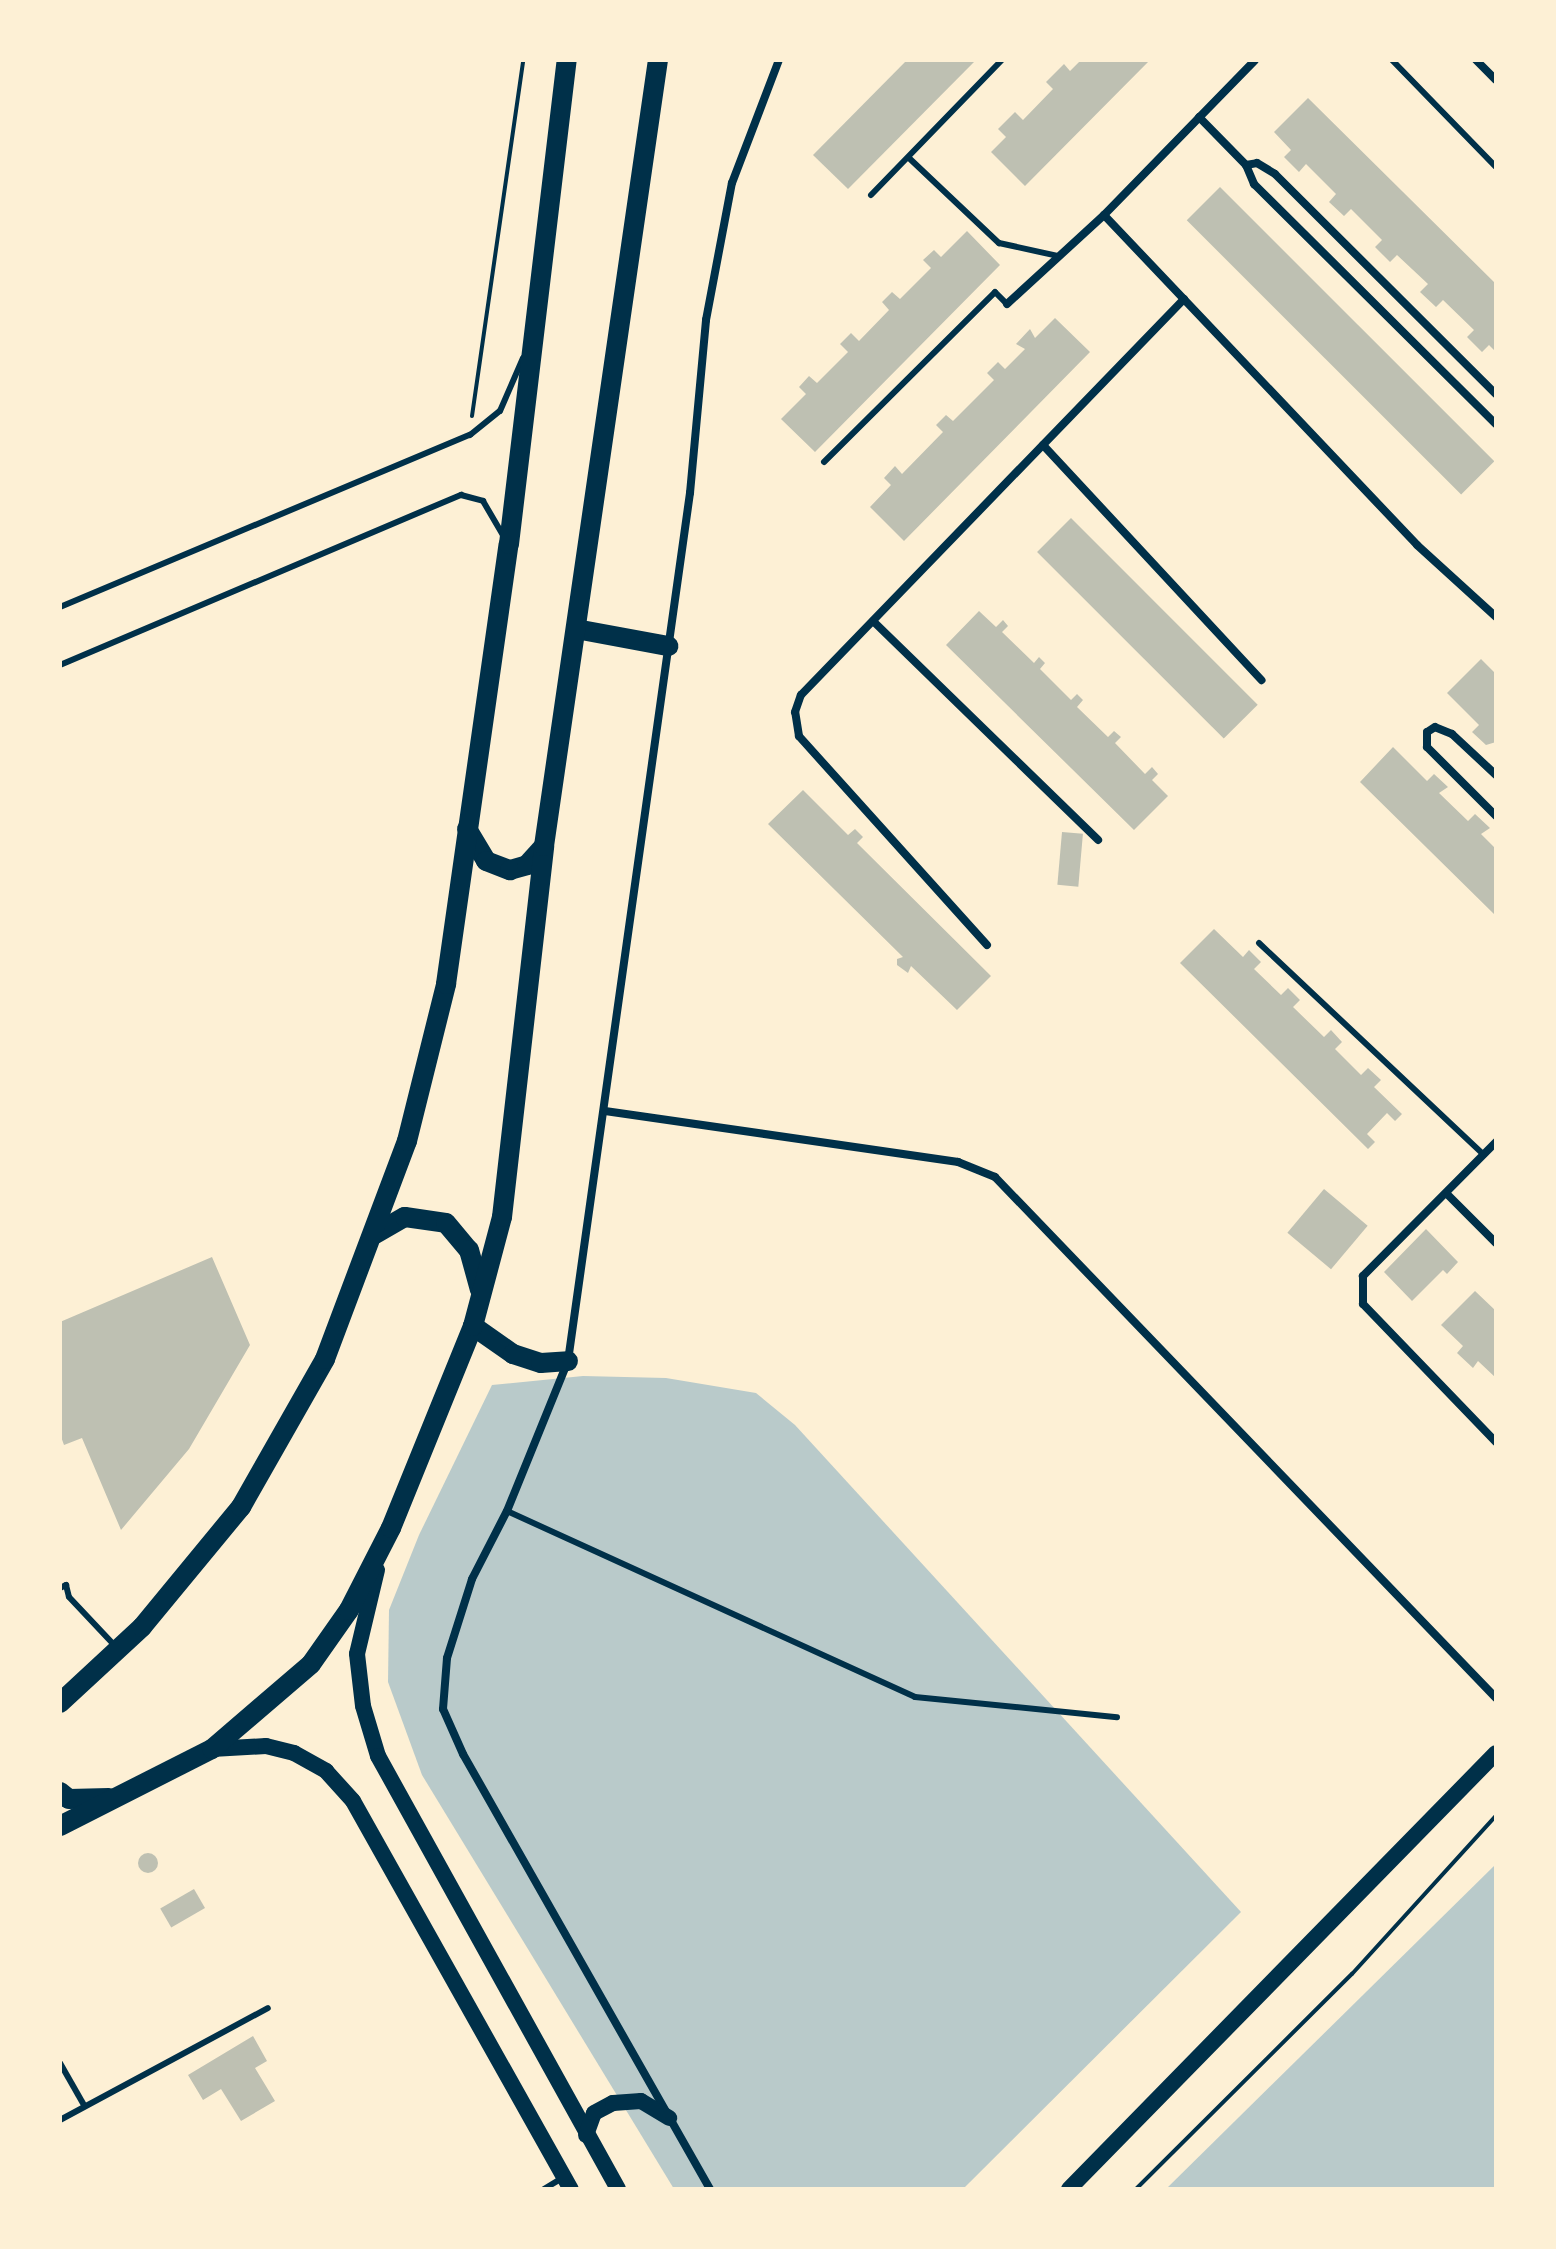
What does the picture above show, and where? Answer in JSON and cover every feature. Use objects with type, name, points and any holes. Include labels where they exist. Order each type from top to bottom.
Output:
[{"type":"main road","points":[[62,1703],[119,1651],[185,1580],[241,1507],[325,1359],[375,1234],[407,1141],[446,984],[509,544],[531,340],[567,60]]},
{"type":"main road","points":[[618,2189],[378,1756],[363,1706],[357,1654],[364,1611],[391,1528],[473,1326],[502,1217],[544,846],[658,60]]},
{"type":"main road","points":[[576,629],[668,646]]},
{"type":"main road","points":[[467,829],[486,861],[510,870],[527,865],[544,846]]},
{"type":"main road","points":[[375,1234],[405,1217],[446,1223],[463,1239],[479,1272],[480,1306]]},
{"type":"main road","points":[[473,1326],[513,1354],[541,1363],[568,1361]]},
{"type":"main road","points":[[60,1826],[212,1749],[311,1664],[349,1610],[391,1528]]},
{"type":"main road","points":[[212,1749],[266,1746],[294,1753],[326,1771],[353,1801],[567,2183]]},
{"type":"main road","points":[[1069,2189],[1496,1753]]},
{"type":"main road","points":[[60,1792],[69,1799],[116,1798]]},
{"type":"main road","points":[[586,2135],[594,2113],[613,2103],[641,2101],[669,2118]]},
{"type":"street","points":[[710,2189],[463,1754],[443,1709],[447,1658],[472,1579],[507,1511],[568,1361],[668,646],[706,320],[732,183],[779,60]]},
{"type":"street","points":[[1007,304],[1104,215],[1255,60]]},
{"type":"street","points":[[1476,60],[1496,80]]},
{"type":"street","points":[[1199,117],[1246,165],[1254,184],[1496,424]]},
{"type":"street","points":[[1246,165],[1257,163],[1275,174],[1496,394]]},
{"type":"street","points":[[1104,215],[1417,545],[1496,617]]},
{"type":"street","points":[[987,945],[799,736],[795,712],[801,695],[1184,299]]},
{"type":"street","points":[[1043,445],[1261,680]]},
{"type":"street","points":[[873,621],[1098,840]]},
{"type":"street","points":[[1496,775],[1452,734],[1435,727],[1427,732],[1427,747],[1496,816]]},
{"type":"street","points":[[605,1111],[958,1162],[995,1177],[1496,1698]]},
{"type":"street","points":[[1496,1142],[1448,1195],[1363,1276],[1363,1304],[1496,1442]]},
{"type":"street","points":[[1448,1195],[1496,1243]]},
{"type":"lane","points":[[871,195],[1002,60]]},
{"type":"lane","points":[[1392,60],[1496,167]]},
{"type":"lane","points":[[909,158],[999,243],[1058,256]]},
{"type":"lane","points":[[824,462],[995,292],[1007,304]]},
{"type":"lane","points":[[60,607],[470,435],[500,411],[531,340]]},
{"type":"lane","points":[[60,665],[461,495],[483,501],[509,544]]},
{"type":"lane","points":[[1259,943],[1484,1155]]},
{"type":"lane","points":[[507,1511],[915,1697],[1117,1717]]},
{"type":"lane","points":[[60,1588],[66,1585],[69,1597],[119,1651]]},
{"type":"lane","points":[[60,2120],[268,2008]]},
{"type":"lane","points":[[60,2063],[84,2105]]},
{"type":"lane","points":[[544,2189],[567,2183]]},
{"type":"path","points":[[470,435],[523,60]]},
{"type":"path","points":[[1136,2189],[1352,1974],[1496,1816]]},
{"type":"shaded area","points":[[583,1376],[666,1378],[756,1393],[795,1425],[1241,1912],[963,2189],[674,2189],[422,1775],[388,1682],[389,1610],[419,1535],[492,1385]]},
{"type":"shaded area","points":[[1496,1864],[1496,2189],[1166,2189]]},
{"type":"building","points":[[907,60],[976,60],[848,189],[813,155]]},
{"type":"building","points":[[1081,60],[1150,60],[1025,186],[991,152],[1006,137],[998,129],[1015,112],[1023,120],[1053,89],[1046,82],[1064,64],[1070,71]]},
{"type":"building","points":[[1308,98],[1496,284],[1496,352],[1489,345],[1482,352],[1467,337],[1474,330],[1443,300],[1436,307],[1420,292],[1428,284],[1397,255],[1390,262],[1375,247],[1382,240],[1351,209],[1344,216],[1329,202],[1336,194],[1306,164],[1299,172],[1284,157],[1291,150],[1274,132]]},
{"type":"building","points":[[1220,187],[1494,461],[1461,495],[1187,220]]},
{"type":"building","points":[[967,231],[1000,265],[815,452],[781,419],[806,394],[799,387],[809,376],[817,383],[848,352],[840,344],[851,333],[859,341],[889,310],[882,302],[892,292],[900,299],[931,268],[923,260],[934,250],[941,257]]},
{"type":"building","points":[[1055,318],[1090,352],[904,541],[870,507],[891,485],[884,478],[895,466],[902,474],[943,432],[936,425],[946,415],[953,421],[994,380],[987,373],[998,362],[1005,369],[1025,349],[1016,344],[1030,329],[1035,338]]},
{"type":"building","points":[[1071,518],[1258,705],[1224,739],[1037,552]]},
{"type":"building","points":[[979,611],[996,627],[1003,620],[1008,626],[1002,632],[1034,663],[1039,657],[1045,663],[1040,669],[1071,700],[1077,694],[1083,700],[1077,707],[1108,737],[1114,731],[1121,737],[1115,743],[1145,774],[1152,767],[1158,774],[1152,780],[1168,796],[1134,830],[946,645]]},
{"type":"building","points":[[1481,659],[1496,674],[1496,742],[1486,745],[1472,732],[1479,725],[1447,693]]},
{"type":"building","points":[[1393,747],[1427,781],[1434,774],[1448,787],[1439,793],[1468,821],[1475,814],[1490,828],[1481,834],[1496,849],[1496,916],[1360,782]]},
{"type":"building","points":[[803,790],[848,835],[855,829],[863,837],[857,843],[991,976],[957,1010],[911,966],[908,973],[897,965],[897,959],[903,957],[768,824]]},
{"type":"building","points":[[1062,832],[1083,834],[1078,887],[1057,885]]},
{"type":"building","points":[[1214,929],[1243,957],[1249,950],[1261,962],[1254,969],[1281,995],[1288,988],[1300,1000],[1293,1007],[1324,1037],[1331,1030],[1342,1042],[1335,1049],[1361,1075],[1368,1068],[1381,1080],[1374,1087],[1402,1114],[1395,1121],[1387,1113],[1367,1134],[1375,1142],[1368,1149],[1180,963]]},
{"type":"building","points":[[1324,1189],[1368,1226],[1331,1269],[1287,1233]]},
{"type":"building","points":[[1426,1229],[1458,1262],[1447,1274],[1443,1270],[1412,1301],[1384,1272]]},
{"type":"building","points":[[212,1257],[250,1345],[189,1449],[121,1530],[82,1438],[64,1445],[60,1434],[60,1322]]},
{"type":"building","points":[[1475,1291],[1496,1311],[1496,1378],[1478,1361],[1473,1368],[1457,1353],[1463,1346],[1441,1325]]},
{"type":"building","points":[[148,1853],[155,1856],[158,1863],[155,1870],[148,1873],[141,1870],[138,1863],[141,1856]]},
{"type":"building","points":[[194,1889],[205,1908],[171,1928],[160,1908]]},
{"type":"building","points":[[253,2036],[267,2061],[255,2068],[275,2101],[241,2121],[221,2089],[203,2100],[188,2075]]}]
